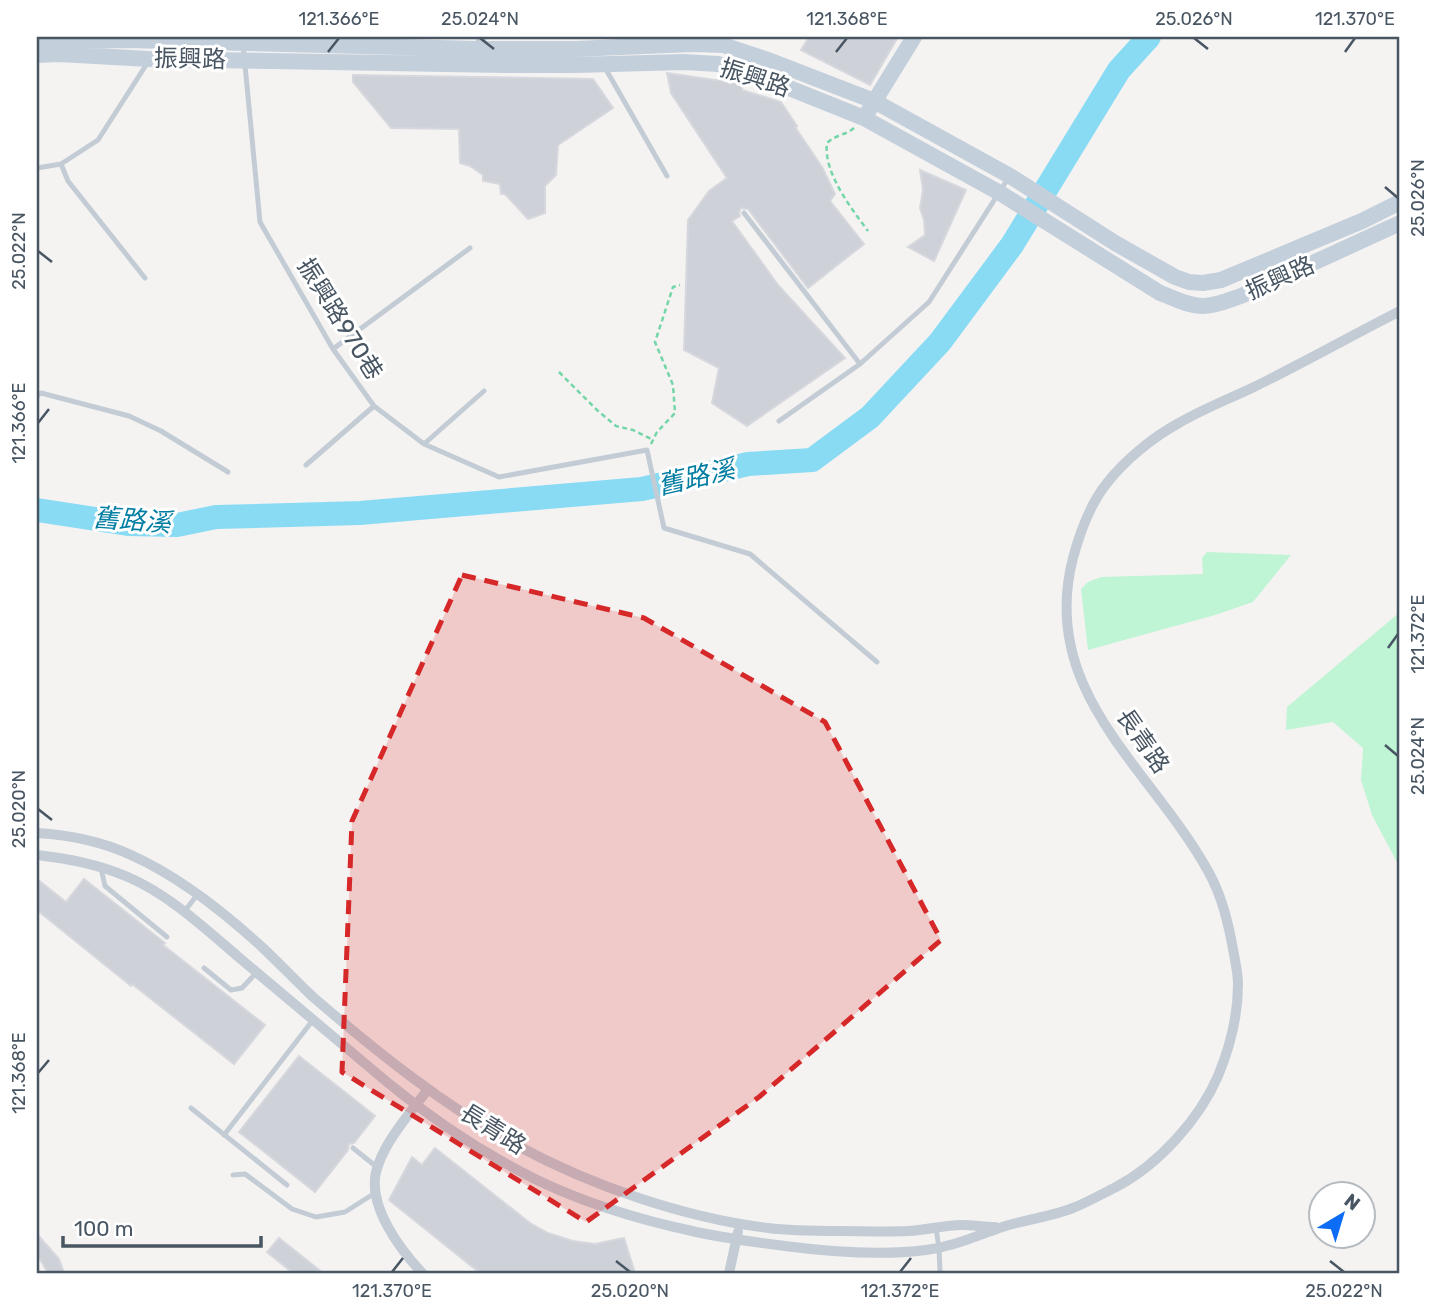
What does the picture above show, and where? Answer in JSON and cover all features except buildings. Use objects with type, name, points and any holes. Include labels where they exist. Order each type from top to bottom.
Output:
[{"type":"street","points":[[864,118],[914,37]]},
{"type":"street","name":"振興路","points":[[37,55],[61,44],[127,40],[243,52]]},
{"type":"street","name":"振興路","points":[[37,41],[149,59],[243,52],[479,50],[718,64],[744,70],[864,118],[1000,192],[1160,293],[1184,303],[1203,306],[1241,296],[1400,223]]},
{"type":"street","name":"振興路","points":[[602,56],[693,44],[723,46],[768,60],[874,101],[1010,176],[1115,243],[1175,277],[1189,282],[1221,280],[1259,266],[1400,202]]},
{"type":"street","name":"長青路","points":[[37,855],[73,859],[133,879],[201,924],[395,1088],[473,1143],[538,1180],[630,1215],[684,1230],[737,1239],[818,1250],[895,1253],[965,1242],[998,1228],[1071,1209],[1128,1180],[1179,1136],[1198,1113],[1227,1055],[1238,981],[1225,908],[1210,875],[1191,843],[1111,735],[1088,698],[1076,665],[1069,636],[1067,593],[1078,541],[1095,500],[1109,480],[1140,451],[1175,425],[1400,311]]},
{"type":"street","name":"長青路","points":[[37,833],[74,837],[97,843],[131,855],[162,872],[223,913],[311,995],[428,1089],[518,1146],[587,1178],[647,1202],[768,1228],[911,1231],[961,1225],[998,1228]]},
{"type":"street","points":[[422,1273],[391,1234],[375,1193],[378,1167],[391,1142],[428,1089]]},
{"type":"street","points":[[729,1273],[739,1223]]},
{"type":"lane","name":"振興路970巷","points":[[243,52],[260,222],[333,349],[374,406],[424,444],[499,477],[647,450]]},
{"type":"lane","points":[[602,56],[667,176]]},
{"type":"lane","points":[[37,168],[61,164],[98,140],[149,59]]},
{"type":"lane","points":[[61,164],[68,181],[145,278]]},
{"type":"lane","points":[[779,421],[860,364],[929,302],[1010,176]]},
{"type":"lane","points":[[744,213],[860,364]]},
{"type":"lane","points":[[333,349],[470,248]]},
{"type":"lane","points":[[424,444],[484,391]]},
{"type":"lane","points":[[37,396],[41,393],[130,416],[161,431],[228,472]]},
{"type":"lane","points":[[306,464],[374,406]]},
{"type":"lane","points":[[647,450],[664,528],[750,554],[877,662]]},
{"type":"lane","points":[[101,868],[105,886],[167,937]]},
{"type":"lane","points":[[184,912],[197,895]]},
{"type":"lane","points":[[204,968],[231,990],[243,988],[257,972]]},
{"type":"lane","points":[[224,1135],[313,1020]]},
{"type":"lane","points":[[191,1108],[286,1185]]},
{"type":"lane","points":[[353,1149],[378,1167]]},
{"type":"lane","points":[[233,1175],[245,1174],[292,1209],[316,1217],[345,1212],[375,1193]]},
{"type":"lane","points":[[936,1228],[942,1273]]},
{"type":"path","points":[[864,118],[849,132],[833,137],[827,143],[826,151],[844,199],[868,231]]},
{"type":"path","points":[[647,450],[657,432],[676,413],[674,386],[655,342],[673,287],[680,285]]},
{"type":"path","points":[[559,372],[616,426],[633,430],[653,440]]},
{"type":"highlighted area","points":[[462,575],[644,618],[825,722],[941,940],[759,1097],[586,1222],[342,1072],[352,821]]},
{"type":"green space","points":[[1207,552],[1291,555],[1253,602],[1088,650],[1081,589],[1088,582],[1101,577],[1203,574],[1202,558]]},
{"type":"green space","points":[[1400,612],[1400,868],[1372,815],[1361,780],[1363,748],[1333,722],[1286,730],[1287,707]]},
{"type":"waterway","name":"舊路溪","points":[[37,510],[128,524],[177,525],[216,517],[360,513],[642,489],[748,464],[812,460],[870,417],[940,342],[1012,245],[1119,70],[1149,37]]}]
